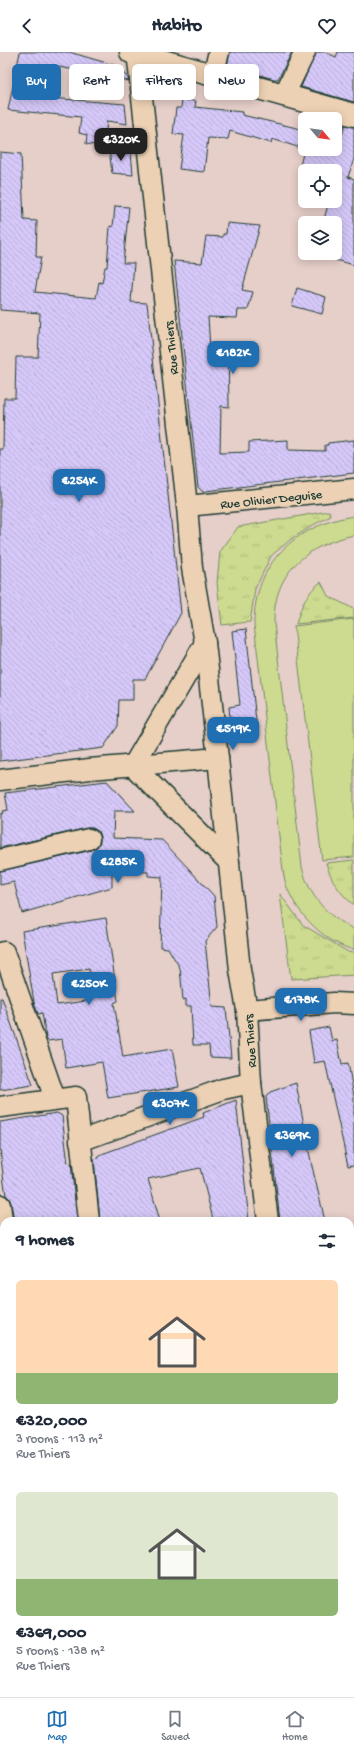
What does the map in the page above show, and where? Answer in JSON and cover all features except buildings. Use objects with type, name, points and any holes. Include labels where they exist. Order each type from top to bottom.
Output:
[{"type":"main road","points":[[135,52],[204,72]]},
{"type":"main road","points":[[259,88],[354,115]]},
{"type":"street","name":"Rue Thiers","points":[[135,52],[187,506],[192,568],[205,643],[240,970],[247,1010],[251,1083],[268,1217]]},
{"type":"street","points":[[216,64],[219,52]]},
{"type":"street","points":[[284,95],[305,52]]},
{"type":"street","name":"Rue Olivier Deguise","points":[[187,506],[354,490]]},
{"type":"street","points":[[134,766],[205,643]]},
{"type":"street","points":[[0,780],[90,769],[218,758]]},
{"type":"street","points":[[134,766],[229,862]]},
{"type":"street","points":[[0,860],[89,839]]},
{"type":"street","points":[[0,952],[4,952],[55,1099]]},
{"type":"street","points":[[247,1010],[354,1004]]},
{"type":"street","points":[[80,1140],[223,1089],[251,1083]]},
{"type":"street","points":[[0,1106],[76,1097],[89,1217]]},
{"type":"street","points":[[0,1205],[2,1217]]},
{"type":"green space","points":[[329,511],[331,516],[313,525],[290,540],[271,556],[255,589],[250,622],[222,625],[217,583],[220,552],[238,527]]},
{"type":"green space","points":[[354,516],[354,535],[322,546],[308,554],[286,575],[279,589],[275,605],[274,623],[302,867],[309,887],[320,904],[335,918],[354,929],[354,950],[334,942],[316,929],[301,912],[286,885],[254,624],[256,602],[261,583],[270,565],[282,550],[296,538],[313,528]]},
{"type":"green space","points":[[321,582],[328,596],[354,609],[354,618],[296,624],[305,601],[311,591]]},
{"type":"green space","points":[[354,619],[354,857],[322,860],[294,626]]},
{"type":"green space","points":[[354,860],[354,905],[344,896],[337,886],[326,863]]},
{"type":"green space","points":[[280,894],[303,925],[348,952],[354,953],[354,975],[291,979]]}]
